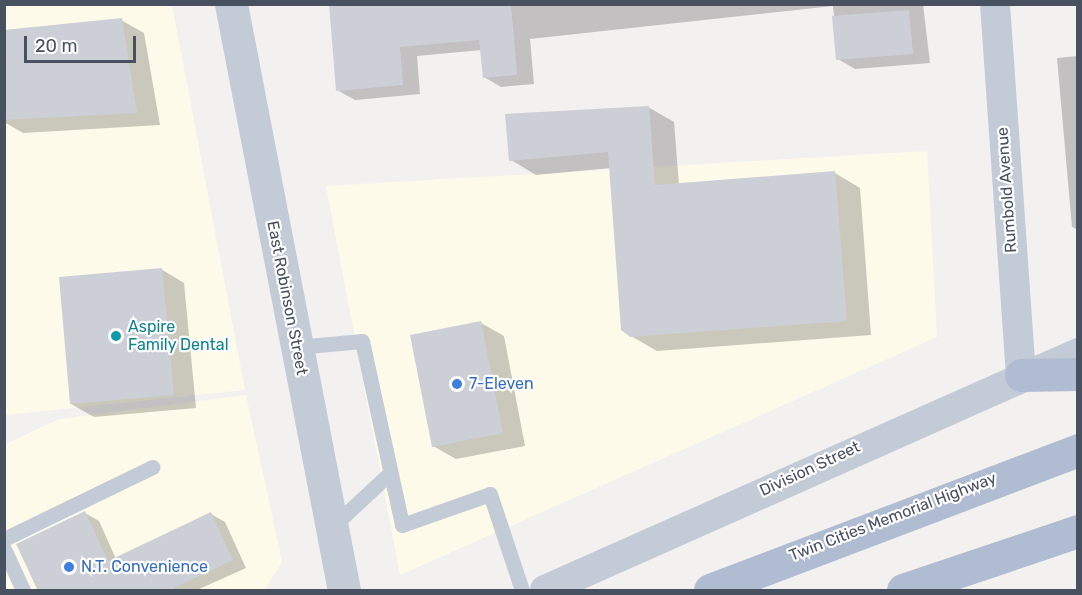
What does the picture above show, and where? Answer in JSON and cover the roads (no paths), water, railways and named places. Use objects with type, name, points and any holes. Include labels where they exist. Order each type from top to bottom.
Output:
[{"type":"main road","points":[[1021,375],[1077,374]]},
{"type":"main road","name":"Twin Cities Memorial Highway","points":[[710,591],[768,564],[1077,450]]},
{"type":"main road","points":[[903,591],[1077,531]]},
{"type":"street","name":"East Robinson Street","points":[[231,4],[344,591]]},
{"type":"street","name":"Rumbold Avenue","points":[[995,4],[1021,375]]},
{"type":"street","name":"Division Street","points":[[545,591],[1021,375],[1077,353]]},
{"type":"lane","points":[[297,347],[362,341],[402,525],[490,494],[522,591]]},
{"type":"lane","points":[[4,539],[152,467]]},
{"type":"lane","points":[[332,527],[390,473]]},
{"type":"lane","points":[[4,549],[23,591]]},
{"type":"place","name":"Aspire Family Dental","points":[[116,336]]},
{"type":"place","name":"7-Eleven","points":[[457,384]]},
{"type":"place","name":"N.T. Convenience","points":[[69,567]]}]
